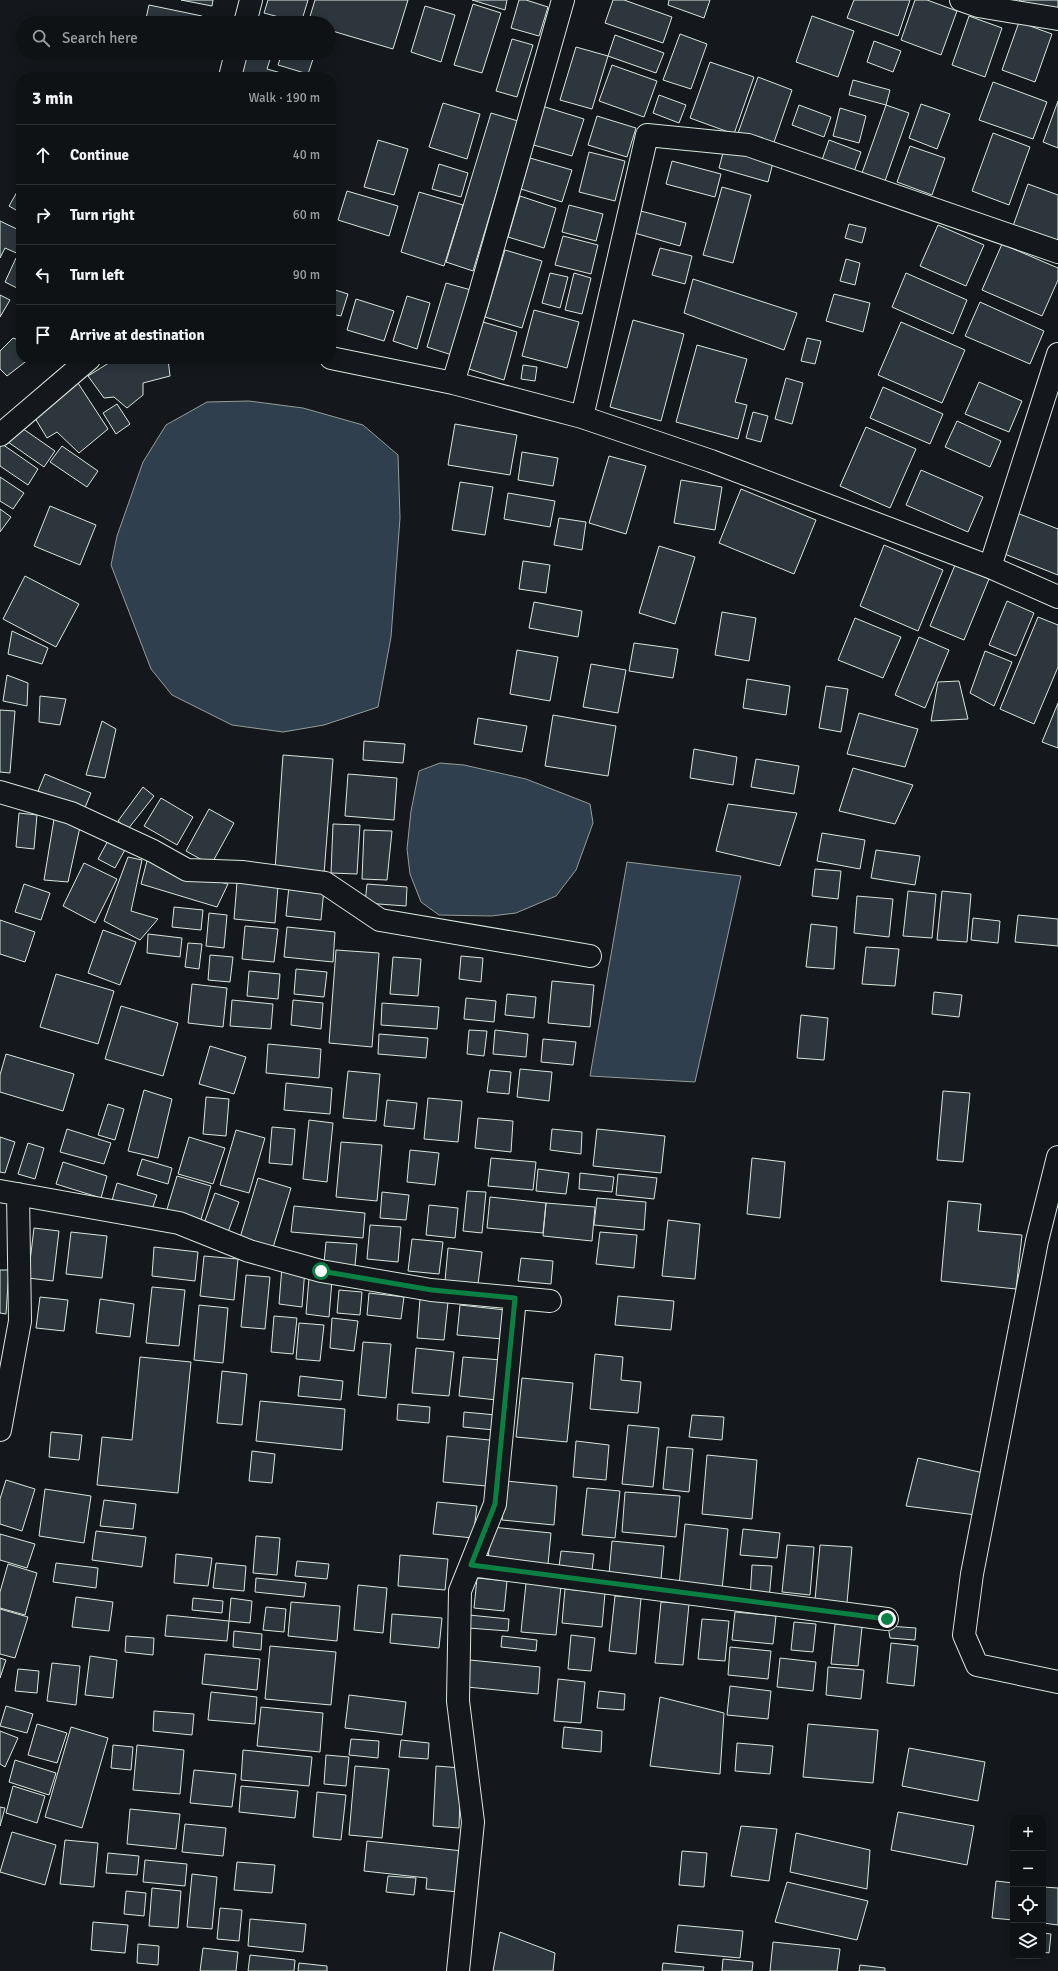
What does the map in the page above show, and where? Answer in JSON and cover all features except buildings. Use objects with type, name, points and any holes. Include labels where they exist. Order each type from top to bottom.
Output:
[{"type":"street","points":[[247,16],[251,0]]},
{"type":"street","points":[[453,383],[564,0]]},
{"type":"street","points":[[961,0],[978,6],[1058,19]]},
{"type":"street","points":[[231,72],[234,60]]},
{"type":"street","points":[[582,417],[647,135],[748,145],[1058,252]]},
{"type":"street","points":[[990,568],[1058,354]]},
{"type":"street","points":[[336,359],[453,383],[582,417],[711,461],[990,568],[1058,597]]},
{"type":"street","points":[[0,435],[83,364]]},
{"type":"street","points":[[0,792],[71,813],[153,851],[188,870],[242,872],[324,883],[380,920],[590,956]]},
{"type":"street","points":[[1058,1157],[1037,1240],[972,1574],[964,1635],[978,1665],[1058,1682]]},
{"type":"street","points":[[0,1430],[20,1321],[9,1192],[179,1223],[249,1251],[321,1271],[432,1290],[550,1301]]},
{"type":"street","points":[[458,1971],[473,1822],[458,1701],[460,1591],[495,1504],[515,1298]]},
{"type":"street","points":[[471,1565],[887,1619]]},
{"type":"water","points":[[249,401],[303,408],[363,425],[398,455],[400,518],[391,637],[378,707],[324,725],[283,732],[232,725],[172,695],[151,669],[111,565],[117,536],[143,462],[166,425],[207,402]]},
{"type":"water","points":[[440,763],[464,765],[526,779],[590,804],[593,823],[576,870],[556,896],[516,913],[491,916],[439,915],[421,902],[410,874],[407,849],[411,811],[419,771]]},
{"type":"water","points":[[627,862],[741,876],[695,1082],[590,1076]]},
{"type":"route","points":[[321,1271],[432,1290],[515,1298],[495,1504],[471,1565],[887,1619]]}]
